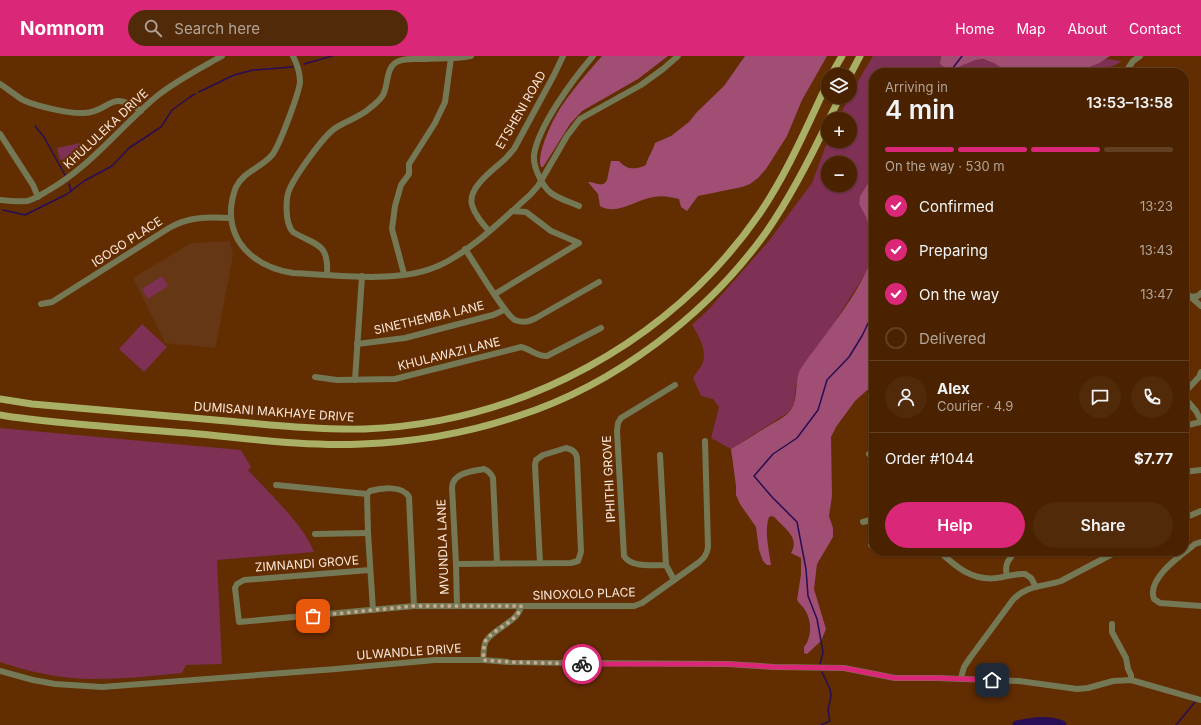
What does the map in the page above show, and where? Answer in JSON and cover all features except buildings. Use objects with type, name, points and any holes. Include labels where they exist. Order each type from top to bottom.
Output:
[{"type":"main road","points":[[835,68],[842,56]]},
{"type":"main road","points":[[854,68],[860,56]]},
{"type":"main road","name":"DUMISANI MAKHAYE DRIVE","points":[[0,399],[54,406],[316,428],[365,429],[442,420],[481,411],[524,397],[582,371],[618,349],[669,312],[704,280],[744,234],[769,199],[794,154],[821,97]]},
{"type":"main road","points":[[0,415],[24,419],[96,426],[275,441],[344,445],[431,438],[486,426],[528,413],[572,395],[616,370],[671,331],[715,292],[746,258],[782,209],[804,171],[821,136]]},
{"type":"street","name":"KHULULEKA DRIVE","points":[[0,200],[20,202],[28,201],[59,185],[81,169],[156,97],[177,82],[222,56]]},
{"type":"street","points":[[293,56],[298,67],[300,79],[297,96],[278,146],[273,154],[245,175],[235,188],[232,196],[231,218],[234,229],[243,247],[248,253],[263,263],[276,269],[288,272],[327,275],[386,277],[432,268],[447,261],[489,231],[530,196],[542,180],[567,136],[580,119],[641,85],[678,56]]},
{"type":"street","points":[[327,275],[327,259],[325,253],[318,245],[293,232],[289,226],[287,207],[290,188],[319,146],[330,133],[339,126],[362,115],[382,96],[389,70],[394,63],[407,59],[472,56]]},
{"type":"street","name":"ETSHENI ROAD","points":[[489,231],[477,217],[471,198],[473,192],[514,148],[554,76],[563,56]]},
{"type":"street","points":[[579,206],[552,193],[536,169],[534,156],[541,134],[562,97],[594,56]]},
{"type":"street","points":[[1129,68],[1140,56]]},
{"type":"street","points":[[404,274],[392,229],[395,206],[401,185],[409,174],[409,164],[435,124],[445,102],[451,58]]},
{"type":"street","points":[[0,84],[24,100],[64,111],[76,113],[92,112],[114,102],[120,101],[140,112]]},
{"type":"street","points":[[0,134],[33,184],[38,197]]},
{"type":"street","points":[[495,294],[579,243],[551,231],[526,212],[512,211]]},
{"type":"street","name":"IGOGO PLACE","points":[[41,304],[52,302],[182,221],[196,218],[231,218]]},
{"type":"street","points":[[465,249],[504,310],[514,319],[527,322],[575,297],[599,282]]},
{"type":"street","points":[[355,380],[362,276]]},
{"type":"street","points":[[1191,297],[1198,296],[1201,293]]},
{"type":"street","points":[[1191,297],[1201,306]]},
{"type":"street","name":"SINETHEMBA LANE","points":[[357,344],[405,338],[493,315],[504,310]]},
{"type":"street","name":"KHULAWAZI LANE","points":[[315,377],[355,380],[402,378],[516,348],[525,348],[538,356],[547,356],[601,328]]},
{"type":"street","points":[[1189,388],[1199,377],[1201,372]]},
{"type":"street","name":"IPHITHI GROVE","points":[[666,565],[635,564],[629,562],[624,556],[617,431],[618,423],[621,418],[675,385]]},
{"type":"street","points":[[1189,403],[1196,411],[1201,422],[1189,425]]},
{"type":"street","name":"SINOXOLO PLACE","points":[[483,660],[486,640],[515,616],[520,610],[521,606],[634,606],[649,598],[704,558],[708,547],[705,441]]},
{"type":"street","points":[[456,564],[571,564],[578,561],[581,552],[577,458],[573,451],[566,448],[543,455],[536,460],[540,563]]},
{"type":"street","points":[[660,455],[666,565],[674,580]]},
{"type":"street","name":"MVUNDLA LANE","points":[[457,606],[452,487],[453,480],[459,475],[484,469],[492,475],[497,563]]},
{"type":"street","points":[[1189,471],[1201,470]]},
{"type":"street","points":[[276,485],[367,494],[376,489],[395,489],[406,492],[409,497],[414,606]]},
{"type":"street","points":[[367,494],[372,610],[414,606],[521,606]]},
{"type":"street","points":[[1189,516],[1201,510]]},
{"type":"street","points":[[863,522],[869,521]]},
{"type":"street","points":[[315,534],[368,533]]},
{"type":"street","points":[[1189,549],[1195,544],[1201,542]]},
{"type":"street","points":[[945,556],[956,566],[971,575],[991,579],[1025,574],[1031,578],[1036,587]]},
{"type":"street","points":[[1007,576],[1005,570],[1007,562],[1012,556]]},
{"type":"street","points":[[961,678],[964,667],[970,658],[1012,601],[1023,590],[1061,581],[1108,556]]},
{"type":"street","points":[[1181,556],[1164,570],[1156,581],[1153,593],[1156,600],[1160,603],[1201,606]]},
{"type":"street","name":"ZIMNANDI GROVE","points":[[370,570],[244,580],[237,584],[235,588],[239,622],[372,610]]},
{"type":"street","points":[[1112,624],[1112,632],[1126,658],[1131,680],[1201,700]]},
{"type":"street","name":"ULWANDLE DRIVE","points":[[0,671],[55,684],[102,687],[336,669],[412,661],[483,660],[540,663],[727,664],[774,667],[844,668],[895,678],[961,678],[1025,681],[1077,689],[1088,688],[1113,681],[1131,680]]},
{"type":"shaded area","points":[[602,56],[668,56],[638,79],[582,111],[570,124],[543,167],[541,167],[540,161],[543,145],[558,112],[576,87]]},
{"type":"shaded area","points":[[745,56],[827,56],[802,100],[787,136],[766,169],[758,178],[750,184],[742,187],[698,196],[687,211],[681,207],[679,199],[664,196],[647,198],[620,208],[607,209],[600,206],[598,194],[588,182],[599,184],[605,183],[611,161],[619,161],[628,168],[638,168],[646,165],[655,143],[671,136],[689,122],[697,112],[724,86]]},
{"type":"shaded area","points":[[873,56],[941,56],[940,59],[950,68],[869,68],[869,182],[860,196],[859,204],[869,226],[869,265],[865,274],[796,384],[794,403],[789,412],[731,449],[711,438],[719,407],[713,399],[701,396],[693,378],[703,362],[704,352],[697,333],[692,325],[709,309],[768,242],[812,183],[821,159],[821,192],[857,192],[857,156],[822,156],[825,148],[857,148],[857,112],[842,112],[846,104],[857,104],[857,84]]},
{"type":"shaded area","points":[[941,56],[1110,56],[1100,63],[1087,68],[1002,68],[994,63],[983,59],[975,60],[957,68],[945,68],[940,64]]},
{"type":"shaded area","points":[[980,59],[989,61],[1002,68],[958,68]]},
{"type":"shaded area","points":[[1107,59],[1121,61],[1116,65],[1106,68],[1087,68]]},
{"type":"shaded area","points":[[80,143],[83,155],[60,160],[57,148]]},
{"type":"shaded area","points":[[869,182],[869,226],[859,204],[860,196]]},
{"type":"shaded area","points":[[230,241],[233,255],[216,345],[214,348],[165,343],[133,278],[191,243]]},
{"type":"shaded area","points":[[869,264],[869,388],[855,401],[836,427],[831,437],[832,496],[829,516],[833,528],[833,537],[817,564],[814,589],[826,629],[821,641],[807,654],[804,653],[804,647],[809,639],[810,624],[805,610],[797,600],[801,574],[801,558],[791,553],[794,544],[793,539],[786,529],[772,516],[769,517],[767,528],[767,541],[771,565],[767,565],[763,561],[759,550],[756,527],[740,504],[736,495],[731,449],[781,419],[790,411],[795,402],[797,380],[800,370],[843,311]]},
{"type":"shaded area","points":[[162,276],[168,286],[148,299],[142,289]]},
{"type":"shaded area","points":[[142,324],[167,347],[144,372],[119,349]]},
{"type":"shaded area","points":[[0,428],[241,450],[251,467],[248,470],[294,520],[314,552],[217,560],[222,664],[186,665],[182,673],[126,678],[81,679],[22,669],[0,662]]},
{"type":"waterway","points":[[304,64],[332,56]]},
{"type":"waterway","points":[[953,68],[962,56]]},
{"type":"waterway","points":[[199,92],[234,75],[253,70],[293,67]]},
{"type":"waterway","points":[[3,210],[25,215],[67,194],[84,181],[112,166],[129,148],[161,127],[172,110],[195,94]]},
{"type":"waterway","points":[[35,126],[44,137],[65,175]]},
{"type":"waterway","points":[[69,184],[71,191]]},
{"type":"waterway","points":[[820,664],[823,652],[817,619],[808,596],[806,569],[797,522],[754,476],[773,454],[797,438],[818,410],[827,380],[849,357],[869,321]]},
{"type":"waterway","points":[[821,725],[830,721],[828,710],[831,696],[830,689],[822,672]]},
{"type":"waterway","points":[[1176,725],[1195,702]]},
{"type":"waterway","points":[[1017,725],[1034,722],[1051,722],[1062,725]]},
{"type":"way so far","points":[[313,616],[414,606],[521,606],[519,612],[515,616],[486,640],[483,660],[582,664]]},
{"type":"route","points":[[582,664],[727,664],[774,667],[844,668],[888,678],[961,678],[992,680]]}]
